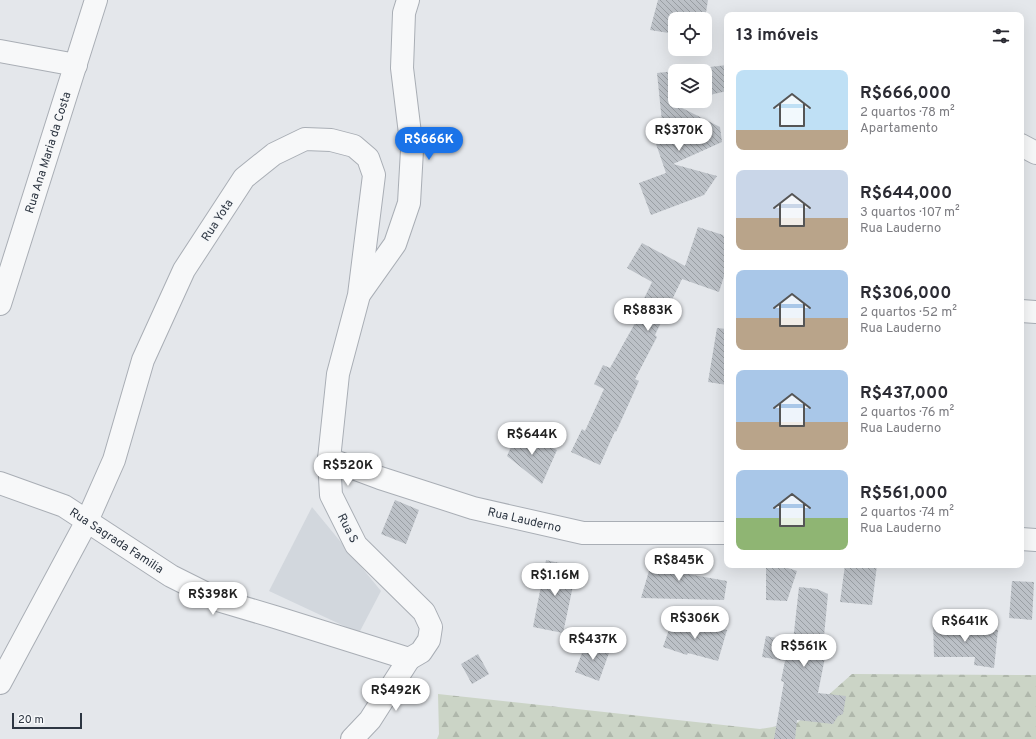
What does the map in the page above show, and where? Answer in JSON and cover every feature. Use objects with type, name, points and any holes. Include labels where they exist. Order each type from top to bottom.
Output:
[{"type":"street","name":"Rua Ana Maria da Costa","points":[[0,304],[96,0]]},
{"type":"street","points":[[359,295],[395,244],[409,203],[412,150],[402,68],[404,13],[408,0]]},
{"type":"street","points":[[0,51],[76,65]]},
{"type":"street","name":"Rua Yota","points":[[0,683],[87,521],[114,460],[143,360],[184,270],[244,178],[274,154],[305,139],[331,140],[354,146],[368,158],[374,175],[359,295]]},
{"type":"street","points":[[1024,147],[1036,154]]},
{"type":"street","name":"Rua S","points":[[359,295],[338,374],[329,459],[331,496],[356,545],[424,612],[431,627],[430,640],[421,652],[409,659]]},
{"type":"street","points":[[1024,311],[1036,312]]},
{"type":"street","name":"Rua Lauderno","points":[[329,459],[380,478],[473,508],[583,533],[724,533]]},
{"type":"street","name":"Rua Sagrada Familia","points":[[0,483],[64,506],[171,576],[221,601],[409,659]]},
{"type":"street","points":[[1024,539],[1036,540]]},
{"type":"street","points":[[352,739],[370,720],[409,659]]},
{"type":"shaded area","points":[[312,507],[381,591],[359,633],[269,591]]},
{"type":"green space","points":[[852,674],[1036,675],[1036,739],[437,739],[439,734],[438,694],[760,729],[797,723]]},
{"type":"building","points":[[658,0],[708,0],[706,12],[668,12],[668,33],[650,30]]},
{"type":"building","points":[[724,65],[724,92],[712,94],[712,67]]},
{"type":"building","points":[[668,72],[668,108],[682,108],[720,127],[722,142],[673,164],[717,176],[704,195],[651,215],[639,183],[666,173],[656,144],[664,141],[657,73]]},
{"type":"building","points":[[698,227],[723,235],[724,276],[719,292],[682,279],[655,335],[657,337],[635,379],[639,381],[600,465],[571,452],[582,429],[585,431],[604,389],[594,384],[603,365],[610,368],[639,316],[636,315],[652,282],[627,268],[642,243],[685,266]]},
{"type":"building","points":[[717,328],[724,329],[724,385],[708,382]]},
{"type":"building","points":[[517,433],[557,450],[542,484],[507,456]]},
{"type":"building","points":[[395,500],[419,510],[406,544],[381,534]]},
{"type":"building","points":[[667,551],[679,562],[676,572],[727,581],[724,600],[641,598],[654,554]]},
{"type":"building","points":[[546,560],[577,567],[563,633],[533,627]]},
{"type":"building","points":[[766,568],[788,568],[797,571],[787,601],[766,600]]},
{"type":"building","points":[[845,568],[877,568],[872,605],[840,602]]},
{"type":"building","points":[[1012,581],[1034,582],[1032,620],[1009,618]]},
{"type":"building","points":[[799,587],[817,589],[828,594],[824,636],[829,637],[818,693],[846,696],[843,714],[838,716],[833,724],[797,720],[795,739],[774,739],[784,682],[781,681],[785,661],[762,657],[766,636],[793,641]]},
{"type":"building","points":[[672,621],[727,630],[718,661],[688,653],[687,655],[663,647]]},
{"type":"building","points":[[959,621],[959,626],[998,630],[994,668],[974,665],[975,657],[934,657],[933,622]]},
{"type":"building","points":[[586,642],[610,650],[599,681],[575,672]]},
{"type":"building","points":[[478,654],[489,674],[472,684],[461,664]]}]
